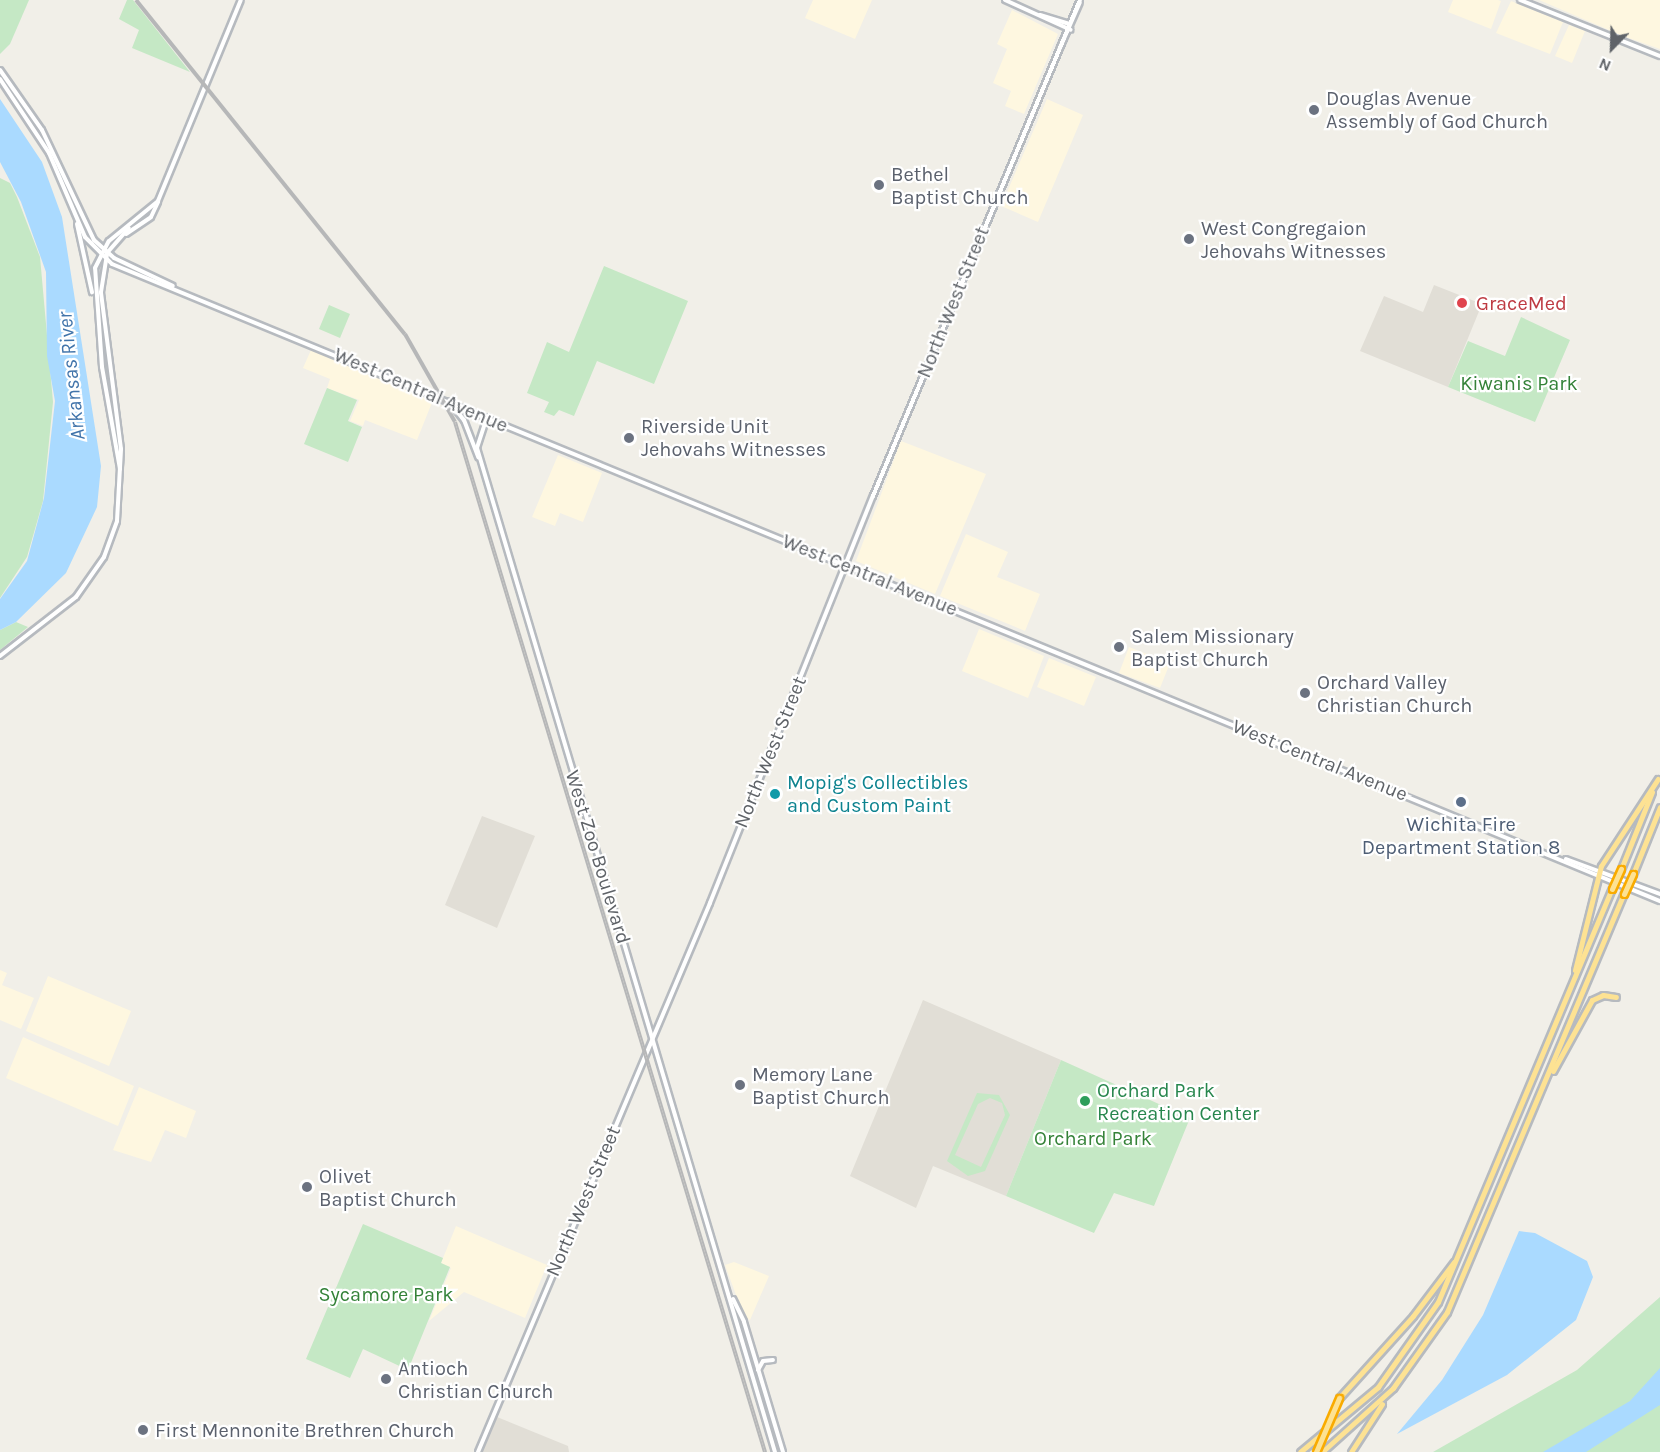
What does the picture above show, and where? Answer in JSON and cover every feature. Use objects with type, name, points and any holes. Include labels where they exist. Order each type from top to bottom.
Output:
[{"type":"highway","points":[[1300,1452],[1344,1419],[1392,1370],[1430,1316],[1463,1248],[1659,776]]},
{"type":"highway","points":[[1567,996],[1599,872],[1659,776]]},
{"type":"highway","points":[[1351,1452],[1453,1300],[1660,807]]},
{"type":"highway","points":[[1540,1094],[1592,1000],[1603,994],[1616,997]]},
{"type":"highway","points":[[1316,1452],[1339,1398],[1424,1303],[1463,1248]]},
{"type":"highway","points":[[1322,1452],[1393,1388]]},
{"type":"main road","points":[[0,656],[76,597],[90,578],[117,521],[120,469],[101,315],[105,259],[122,236],[138,223],[158,201],[241,0]]},
{"type":"main road","points":[[1005,0],[1069,27]]},
{"type":"main road","points":[[1520,0],[1660,56]]},
{"type":"main road","name":"North West Street","points":[[478,1452],[653,1038],[845,565],[1080,1]]},
{"type":"main road","name":"West Central Avenue","points":[[0,70],[42,130],[86,226],[102,249],[107,254],[177,288]]},
{"type":"main road","points":[[0,79],[45,145],[75,214],[99,255]]},
{"type":"main road","points":[[75,214],[94,300],[120,469]]},
{"type":"main road","points":[[94,300],[99,255],[102,249],[138,223]]},
{"type":"main road","points":[[138,223],[146,229]]},
{"type":"main road","name":"West Central Avenue","points":[[99,255],[845,565],[1566,859],[1660,894]]},
{"type":"main road","points":[[449,401],[464,420],[480,460]]},
{"type":"main road","name":"West Zoo Boulevard","points":[[487,417],[476,445],[480,460],[731,1297],[775,1452]]},
{"type":"main road","name":"West Central Avenue","points":[[1599,872],[1660,901]]},
{"type":"main road","name":"West Zoo Boulevard","points":[[731,1297],[740,1311],[783,1452]]},
{"type":"main road","points":[[758,1370],[763,1361],[773,1360]]},
{"type":"shaded area","points":[[813,0],[872,0],[855,39],[805,18]]},
{"type":"shaded area","points":[[1453,0],[1501,1],[1491,29],[1448,12]]},
{"type":"shaded area","points":[[1539,0],[1660,0],[1660,49],[1623,36]]},
{"type":"shaded area","points":[[1511,1],[1563,22],[1550,54],[1496,33]]},
{"type":"shaded area","points":[[1012,10],[1058,34],[1024,114],[1005,106],[1011,91],[993,83],[1007,49],[997,44]]},
{"type":"shaded area","points":[[1569,25],[1585,31],[1572,63],[1555,56]]},
{"type":"shaded area","points":[[1047,99],[1083,115],[1038,222],[1001,206]]},
{"type":"shaded area","points":[[1434,285],[1482,304],[1448,387],[1360,351],[1384,296],[1423,312]]},
{"type":"shaded area","points":[[311,350],[433,400],[417,440],[365,420],[363,426],[350,421],[359,400],[327,388],[330,379],[303,368]]},
{"type":"shaded area","points":[[901,441],[986,474],[935,594],[856,561]]},
{"type":"shaded area","points":[[558,455],[602,473],[583,522],[560,513],[555,526],[532,517]]},
{"type":"shaded area","points":[[966,534],[1008,552],[997,577],[1040,594],[1025,631],[940,596]]},
{"type":"shaded area","points":[[979,629],[1044,656],[1028,698],[962,671]]},
{"type":"shaded area","points":[[1129,647],[1170,663],[1160,688],[1119,673]]},
{"type":"shaded area","points":[[1049,658],[1096,677],[1084,706],[1037,687]]},
{"type":"shaded area","points":[[482,816],[535,836],[497,928],[445,905]]},
{"type":"shaded area","points":[[0,970],[7,973],[2,985],[34,998],[21,1029],[0,1020]]},
{"type":"shaded area","points":[[48,976],[131,1011],[109,1066],[26,1031]]},
{"type":"shaded area","points":[[923,1000],[1061,1060],[1006,1196],[933,1166],[916,1208],[850,1176]]},
{"type":"shaded area","points":[[23,1037],[134,1086],[118,1126],[6,1078]]},
{"type":"shaded area","points":[[139,1087],[196,1111],[186,1138],[165,1130],[151,1162],[113,1150]]},
{"type":"shaded area","points":[[456,1226],[547,1265],[525,1318],[464,1292],[429,1321],[451,1268],[441,1263]]},
{"type":"shaded area","points":[[734,1262],[769,1276],[750,1320],[744,1317],[725,1265]]},
{"type":"shaded area","points":[[497,1417],[568,1446],[569,1452],[482,1452]]},
{"type":"green space","points":[[0,0],[29,0],[10,44],[0,54]]},
{"type":"green space","points":[[127,0],[133,0],[190,72],[132,48],[139,30],[119,19]]},
{"type":"green space","points":[[0,178],[10,183],[40,257],[53,402],[43,501],[27,557],[0,598]]},
{"type":"green space","points":[[604,266],[688,301],[654,384],[597,361],[574,416],[559,410],[554,416],[544,412],[549,402],[527,393],[547,342],[569,352]]},
{"type":"green space","points":[[329,305],[350,314],[340,338],[319,329]]},
{"type":"green space","name":"Kiwanis Park","points":[[1521,317],[1570,340],[1535,422],[1448,387],[1468,341],[1505,356]]},
{"type":"green space","points":[[327,388],[357,400],[348,421],[362,427],[348,462],[304,444]]},
{"type":"green space","points":[[16,622],[28,627],[0,650],[0,630]]},
{"type":"green space","name":"Orchard Park","points":[[1061,1060],[1190,1118],[1154,1206],[1114,1193],[1094,1233],[1006,1196]]},
{"type":"green space","points":[[977,1093],[999,1095],[1010,1115],[985,1171],[968,1176],[947,1161]],"holes":[[[990,1098],[1002,1103],[1005,1115],[981,1167],[955,1155],[978,1104]]]},
{"type":"green space","name":"Sycamore Park","points":[[363,1224],[443,1258],[441,1263],[450,1267],[408,1370],[363,1349],[350,1378],[306,1359]]},
{"type":"green space","points":[[1660,1297],[1660,1452],[1433,1452],[1577,1370]]},
{"type":"water","name":"Arkansas River","points":[[0,99],[42,162],[62,217],[101,466],[97,507],[66,573],[16,622],[0,630],[0,599],[27,561],[44,498],[55,401],[47,356],[46,272],[21,202],[0,162]]},
{"type":"water","points":[[1519,1231],[1535,1233],[1587,1261],[1593,1277],[1576,1320],[1507,1375],[1397,1434],[1442,1380],[1483,1315]]},
{"type":"water","points":[[1660,1368],[1660,1405],[1586,1452],[1543,1452],[1630,1401]]},
{"type":"railway","points":[[136,0],[405,334],[455,422],[765,1452]]},
{"type":"place","name":"Douglas Avenue Assembly of God Church","points":[[1314,110]]},
{"type":"place","name":"Bethel Baptist Church","points":[[879,185]]},
{"type":"place","name":"West Congregaion Jehovahs Witnesses","points":[[1189,239]]},
{"type":"place","name":"GraceMed","points":[[1462,303]]},
{"type":"place","name":"Riverside Unit Jehovahs Witnesses","points":[[629,438]]},
{"type":"place","name":"Salem Missionary Baptist Church","points":[[1119,647]]},
{"type":"place","name":"Orchard Valley Christian Church","points":[[1305,693]]},
{"type":"place","name":"Mopig's Collectibles and Custom Paint","points":[[775,794]]},
{"type":"place","name":"Wichita Fire Department Station 8","points":[[1461,802]]},
{"type":"place","name":"Memory Lane Baptist Church","points":[[740,1085]]},
{"type":"place","name":"Orchard Park Recreation Center","points":[[1085,1101]]},
{"type":"place","name":"Olivet Baptist Church","points":[[307,1187]]},
{"type":"place","name":"Antioch Christian Church","points":[[386,1379]]},
{"type":"place","name":"First Mennonite Brethren Church","points":[[143,1430]]}]
